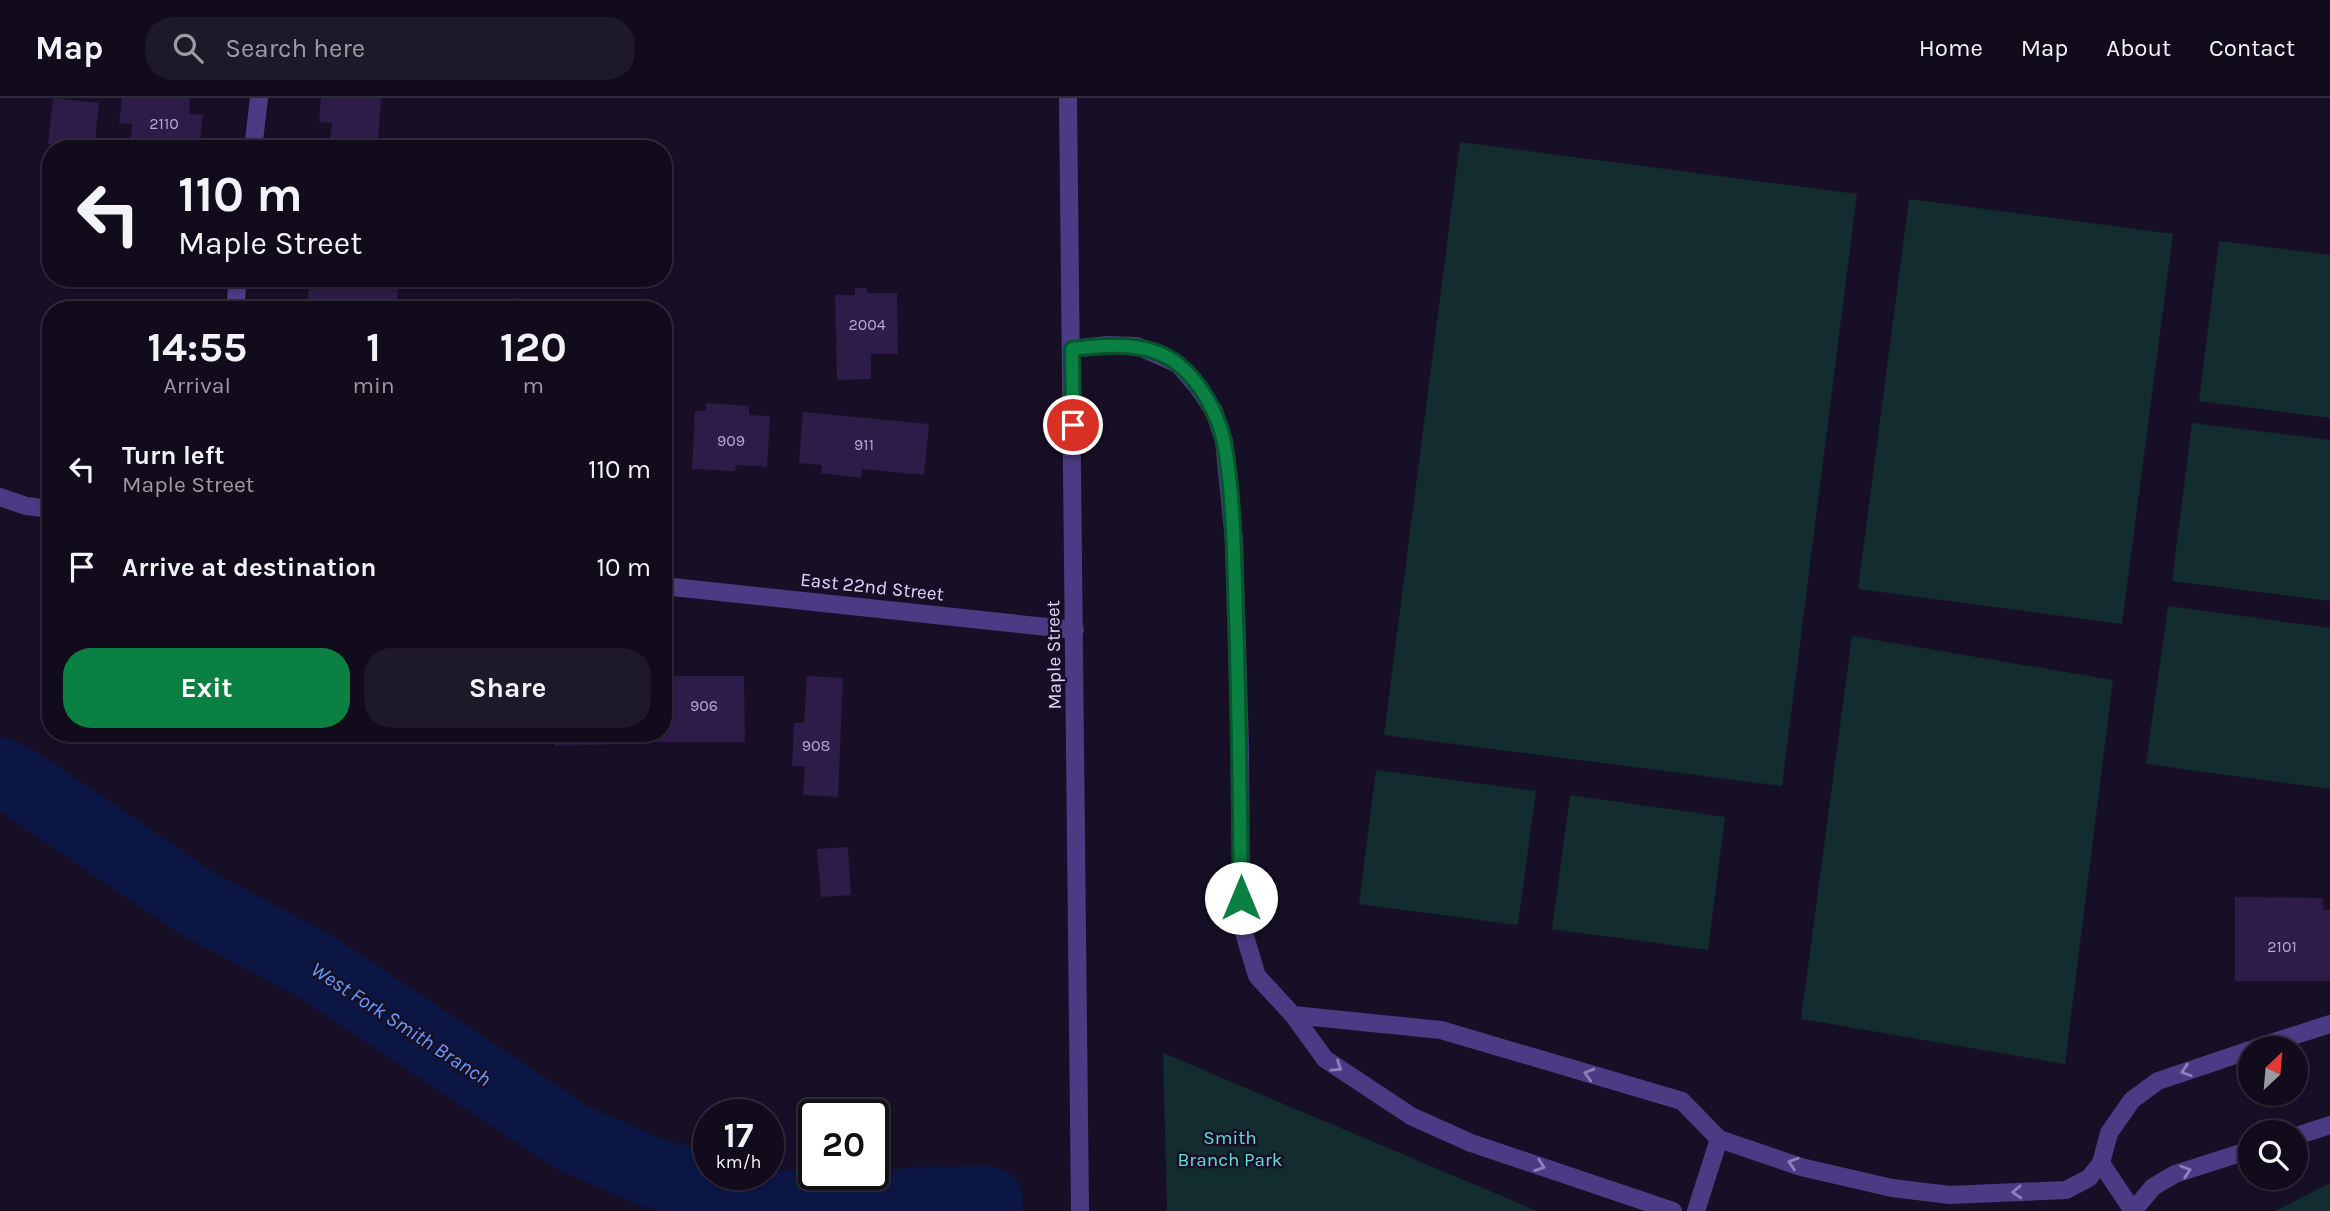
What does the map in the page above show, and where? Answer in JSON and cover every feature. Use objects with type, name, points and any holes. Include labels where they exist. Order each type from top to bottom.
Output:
[{"type":"street","points":[[254,140],[259,98]]},
{"type":"street","name":"Maple Street","points":[[1068,98],[1080,1211]]},
{"type":"street","points":[[1072,349],[1108,345],[1137,346],[1178,364],[1214,411],[1224,441],[1234,540],[1241,898],[1244,933],[1257,976],[1293,1015],[1325,1059],[1411,1116],[1471,1143],[1673,1211]]},
{"type":"street","points":[[0,497],[26,506],[42,508]]},
{"type":"street","name":"East 22nd Street","points":[[672,587],[1075,630]]},
{"type":"street","points":[[1293,1015],[1441,1030],[1682,1101],[1719,1139],[1801,1167],[1892,1188],[1950,1195],[2066,1189],[2090,1178],[2101,1163],[2109,1133],[2132,1100],[2158,1081],[2238,1054]]},
{"type":"street","points":[[2293,1036],[2330,1024]]},
{"type":"street","points":[[2308,1132],[2330,1125]]},
{"type":"street","points":[[1696,1211],[1719,1139]]},
{"type":"street","points":[[2101,1163],[2133,1211],[2152,1187],[2175,1174],[2238,1154]]},
{"type":"green space","points":[[1460,142],[1857,194],[1782,786],[1384,735]]},
{"type":"green space","points":[[1909,199],[2173,234],[2122,624],[1858,589]]},
{"type":"green space","points":[[2219,241],[2330,255],[2330,418],[2199,401]]},
{"type":"green space","points":[[2192,423],[2330,440],[2330,601],[2172,581]]},
{"type":"green space","points":[[2168,606],[2330,628],[2330,789],[2146,764]]},
{"type":"green space","points":[[1852,636],[2113,680],[2065,1064],[1801,1019]]},
{"type":"green space","points":[[1376,770],[1536,791],[1518,925],[1359,904]]},
{"type":"green space","points":[[1570,795],[1725,817],[1708,950],[1552,929]]},
{"type":"green space","name":"Smith Branch Park","points":[[1163,1053],[1537,1211],[1167,1211]]},
{"type":"green space","points":[[2330,1183],[2330,1211],[2275,1211]]},
{"type":"building","points":[[53,98],[99,103],[95,140],[48,140]]},
{"type":"building","points":[[122,98],[190,98],[189,114],[203,115],[200,140],[130,140],[132,124],[119,123]]},
{"type":"building","points":[[321,98],[381,98],[378,140],[330,139],[332,123],[319,122]]},
{"type":"building","points":[[309,287],[398,287],[397,301],[308,301]]},
{"type":"building","points":[[855,288],[867,288],[867,293],[897,293],[898,354],[871,354],[871,379],[837,380],[835,295],[855,295]]},
{"type":"building","points":[[513,298],[537,301],[513,301]]},
{"type":"building","points":[[706,403],[749,406],[749,415],[770,416],[767,467],[736,465],[735,471],[692,469],[695,411],[706,411]]},
{"type":"building","points":[[803,412],[929,424],[924,475],[862,469],[861,478],[821,473],[822,465],[799,463]]},
{"type":"building","points":[[672,676],[744,676],[745,742],[672,742]]},
{"type":"building","points":[[807,676],[843,678],[838,797],[803,795],[805,766],[792,766],[794,723],[804,723]]},
{"type":"building","points":[[554,742],[630,742],[630,744],[554,746]]},
{"type":"building","points":[[848,847],[851,895],[821,897],[817,849]]},
{"type":"building","points":[[2235,897],[2323,898],[2323,910],[2330,910],[2330,981],[2235,981]]},
{"type":"waterway","name":"West Fork Smith Branch","points":[[0,773],[17,781],[200,905],[315,966],[571,1137],[648,1171],[759,1202],[829,1211]]},
{"type":"waterway","name":"West Fork Smith Branch","points":[[865,1211],[913,1202],[988,1201]]},
{"type":"route","points":[[1073,425],[1072,349],[1108,345],[1137,346],[1178,364],[1214,411],[1224,441],[1234,540],[1241,898]]}]
